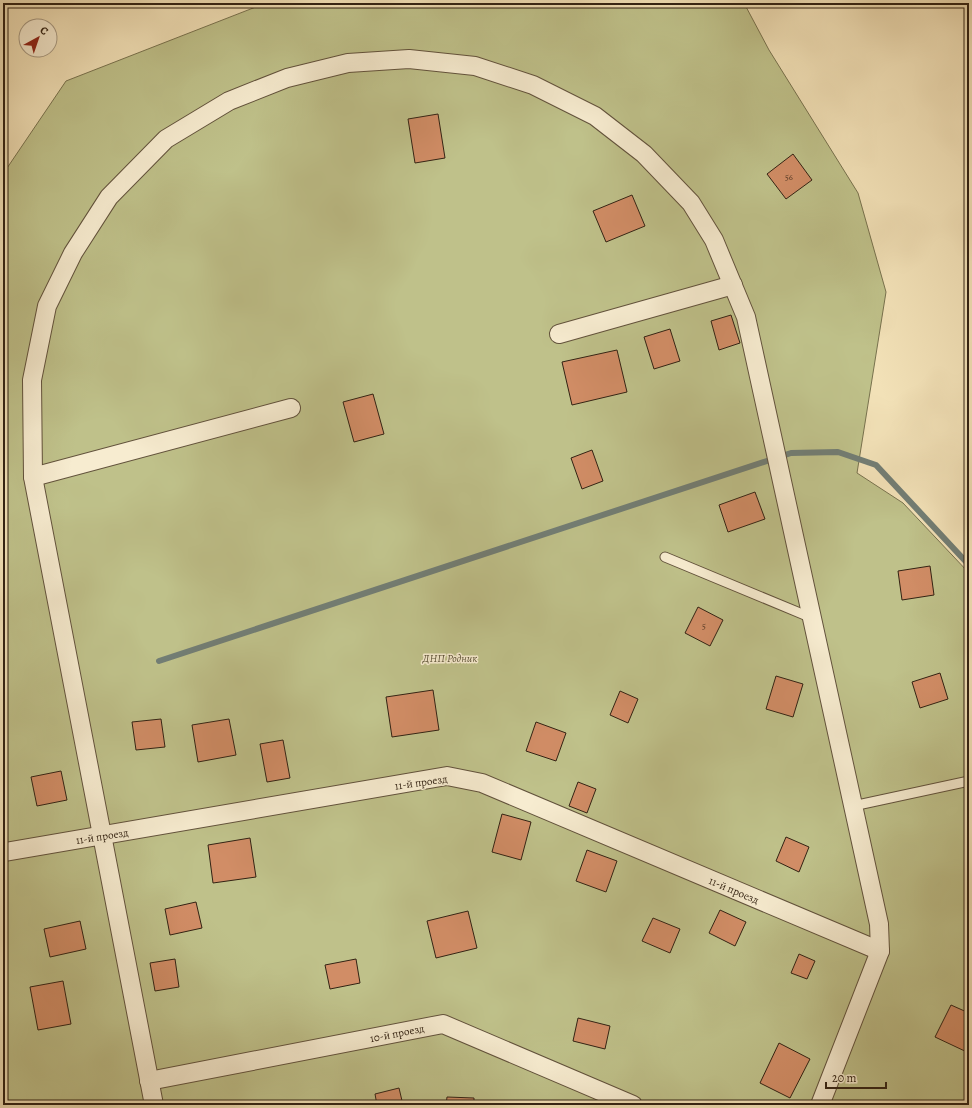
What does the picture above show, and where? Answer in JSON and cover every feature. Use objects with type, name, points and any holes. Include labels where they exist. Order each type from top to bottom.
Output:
[{"type":"street","points":[[154,1105],[33,477],[32,380],[47,306],[73,253],[109,197],[166,139],[229,102],[287,78],[348,63],[409,59],[475,66],[533,85],[595,116],[644,154],[690,203],[714,240],[746,318],[879,924],[880,952],[820,1105]]},
{"type":"street","points":[[559,334],[733,285]]},
{"type":"street","points":[[33,477],[291,408]]},
{"type":"street","name":"11-й проезд","points":[[4,852],[447,776],[482,783],[880,952]]},
{"type":"street","name":"10-й проезд","points":[[150,1081],[444,1024],[633,1105]]},
{"type":"lane","points":[[665,557],[812,618]]},
{"type":"lane","points":[[853,806],[969,781]]},
{"type":"green space","name":"ДНП Родник","points":[[266,3],[744,3],[769,50],[858,193],[886,292],[857,473],[903,503],[969,573],[969,1105],[3,1105],[3,174],[66,81]]},
{"type":"building","points":[[438,114],[445,158],[415,163],[408,119]]},
{"type":"building","points":[[793,154],[812,180],[786,199],[767,174]]},
{"type":"building","points":[[632,195],[645,226],[606,242],[593,211]]},
{"type":"building","points":[[731,315],[740,343],[719,350],[711,321]]},
{"type":"building","points":[[670,329],[680,361],[654,369],[644,337]]},
{"type":"building","points":[[617,350],[627,392],[572,405],[562,362]]},
{"type":"building","points":[[373,394],[384,434],[354,442],[343,402]]},
{"type":"building","points":[[592,450],[603,481],[582,489],[571,458]]},
{"type":"building","points":[[755,492],[765,519],[728,532],[719,505]]},
{"type":"building","points":[[930,566],[934,595],[902,600],[898,571]]},
{"type":"building","points":[[698,607],[723,620],[710,646],[685,633]]},
{"type":"building","points":[[940,673],[948,699],[920,708],[912,682]]},
{"type":"building","points":[[776,676],[803,684],[793,717],[766,709]]},
{"type":"building","points":[[433,690],[439,730],[392,737],[386,697]]},
{"type":"building","points":[[620,691],[638,699],[628,723],[610,715]]},
{"type":"building","points":[[161,719],[165,747],[136,750],[132,722]]},
{"type":"building","points":[[229,719],[236,755],[198,762],[192,725]]},
{"type":"building","points":[[536,722],[566,733],[556,761],[526,751]]},
{"type":"building","points":[[283,740],[290,778],[267,782],[260,744]]},
{"type":"building","points":[[61,771],[67,800],[37,806],[31,777]]},
{"type":"building","points":[[578,782],[596,789],[587,813],[569,806]]},
{"type":"building","points":[[502,814],[531,822],[521,860],[492,852]]},
{"type":"building","points":[[786,837],[809,847],[799,872],[776,861]]},
{"type":"building","points":[[250,838],[256,877],[213,883],[208,845]]},
{"type":"building","points":[[587,850],[617,861],[606,892],[576,881]]},
{"type":"building","points":[[196,902],[202,928],[170,935],[165,909]]},
{"type":"building","points":[[720,910],[746,922],[735,946],[709,933]]},
{"type":"building","points":[[468,911],[477,948],[436,958],[427,921]]},
{"type":"building","points":[[653,918],[680,929],[670,953],[642,941]]},
{"type":"building","points":[[80,921],[86,949],[50,957],[44,929]]},
{"type":"building","points":[[799,954],[815,961],[807,979],[791,973]]},
{"type":"building","points":[[175,959],[179,987],[155,991],[150,963]]},
{"type":"building","points":[[356,959],[360,983],[330,989],[325,965]]},
{"type":"building","points":[[63,981],[71,1024],[38,1030],[30,987]]},
{"type":"building","points":[[951,1005],[969,1013],[969,1053],[935,1037]]},
{"type":"building","points":[[578,1018],[610,1026],[605,1049],[573,1041]]},
{"type":"building","points":[[779,1043],[810,1059],[790,1098],[760,1083]]},
{"type":"building","points":[[399,1088],[403,1105],[377,1105],[375,1094]]},
{"type":"building","points":[[447,1097],[474,1098],[474,1105],[446,1105]]},
{"type":"building","points":[[514,1101],[525,1105],[513,1105]]},
{"type":"waterway","points":[[159,661],[791,453],[838,452],[876,465],[969,565]]}]
